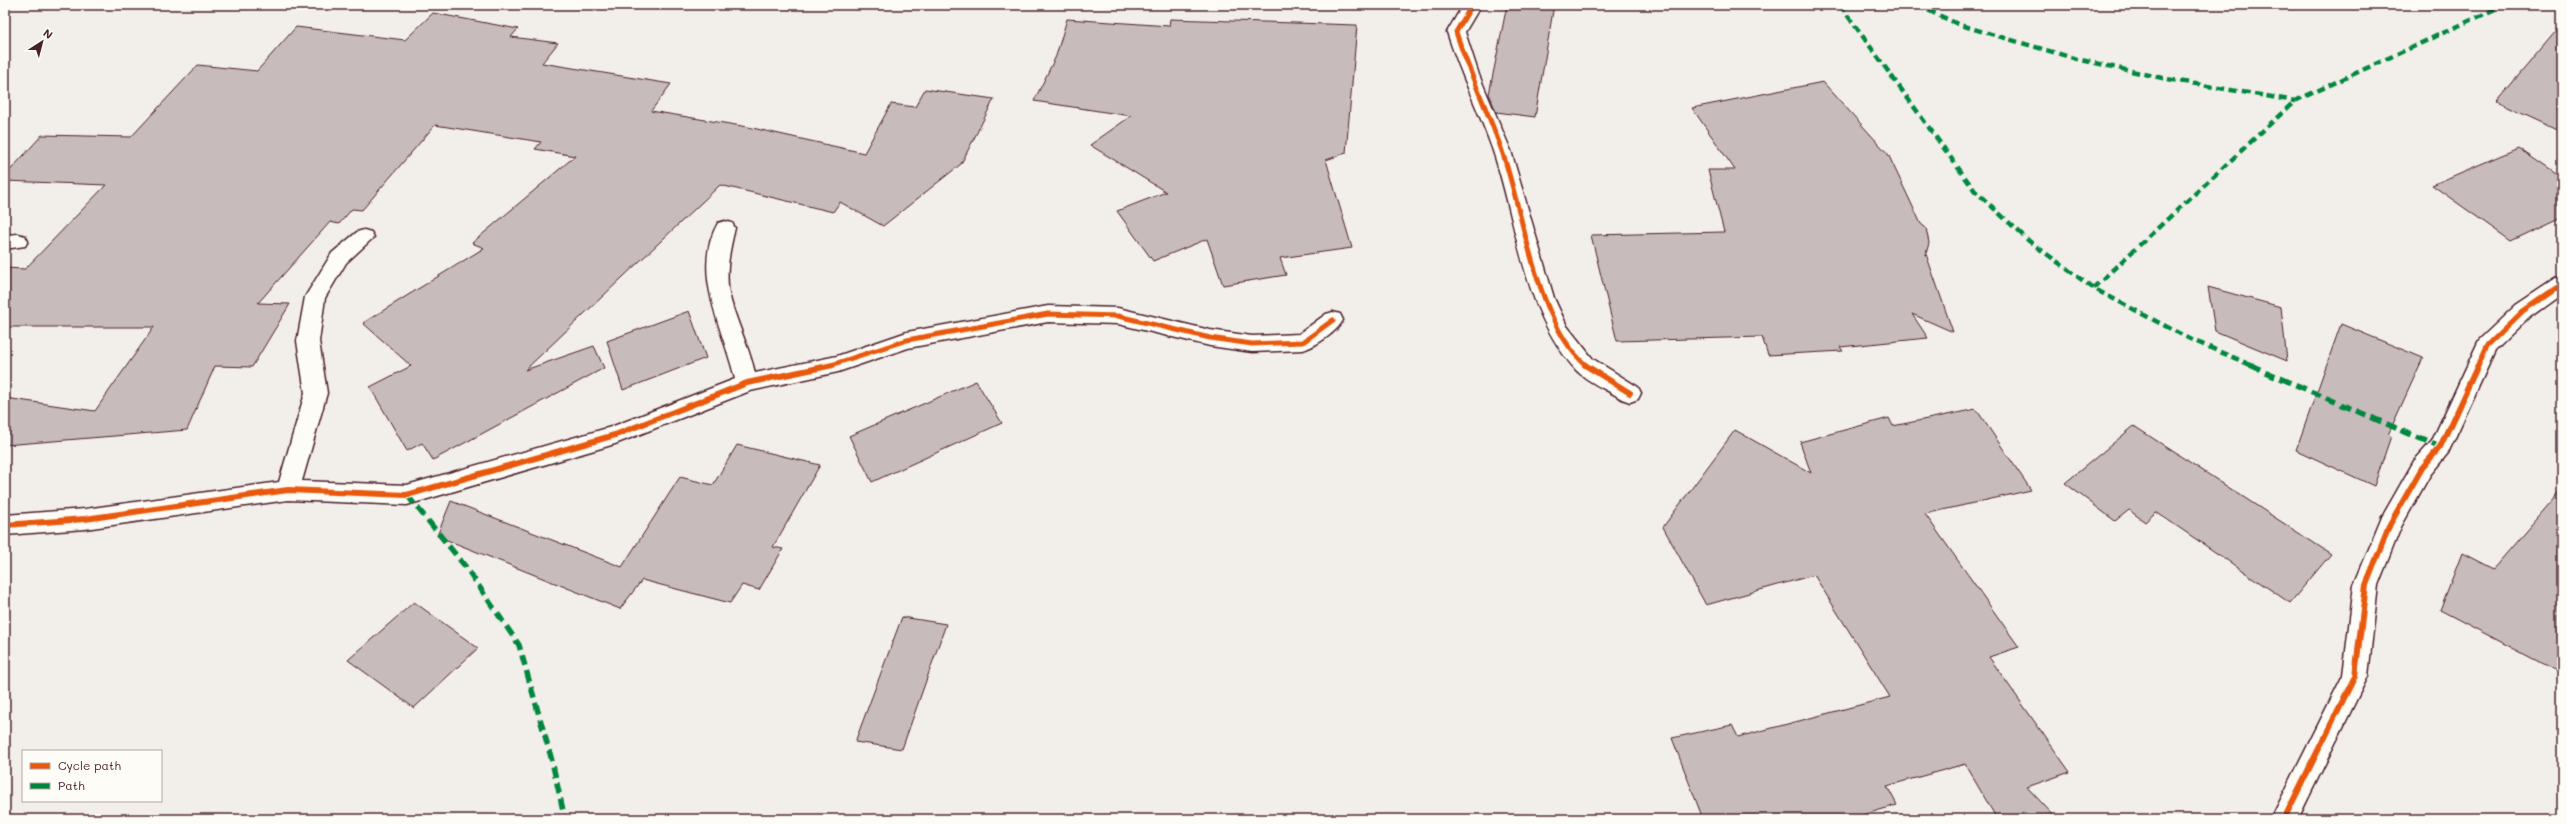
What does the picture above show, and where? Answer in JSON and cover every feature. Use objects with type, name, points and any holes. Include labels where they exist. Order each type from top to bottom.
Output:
[{"type":"street","points":[[1472,5],[1456,32],[1470,75],[1502,151],[1544,298],[1558,330],[1585,365],[1630,393]]},
{"type":"street","points":[[725,228],[718,256],[718,293],[740,352],[747,383]]},
{"type":"street","points":[[288,490],[316,393],[310,365],[308,341],[315,297],[339,258],[364,237]]},
{"type":"street","points":[[2284,819],[2355,676],[2366,585],[2390,524],[2422,468],[2440,447],[2487,346],[2523,311],[2562,284]]},
{"type":"street","points":[[5,526],[85,519],[288,490],[407,495],[615,435],[747,383],[838,364],[907,340],[1048,314],[1118,316],[1210,338],[1252,344],[1303,342],[1333,320]]},
{"type":"building","points":[[1507,5],[1554,5],[1535,117],[1496,112],[1489,94]]},
{"type":"building","points":[[433,13],[518,29],[511,37],[558,43],[542,63],[671,84],[651,111],[748,127],[864,153],[891,104],[915,107],[925,89],[994,99],[961,164],[883,226],[840,202],[833,212],[720,185],[525,370],[594,346],[604,368],[433,460],[422,443],[407,451],[370,387],[411,366],[363,323],[484,248],[472,243],[575,156],[535,149],[541,142],[435,125],[362,210],[352,209],[339,224],[330,222],[258,303],[290,304],[252,367],[215,366],[187,430],[5,445],[5,398],[95,411],[154,327],[5,327],[5,268],[25,269],[106,185],[5,181],[5,176],[42,135],[131,137],[198,65],[257,71],[296,27],[405,40]]},
{"type":"building","points":[[1067,19],[1169,26],[1170,19],[1357,25],[1346,153],[1326,160],[1352,248],[1280,258],[1286,275],[1223,285],[1207,239],[1153,261],[1117,211],[1166,192],[1090,145],[1131,116],[1034,101],[1056,56]]},
{"type":"building","points":[[2562,24],[2562,131],[2497,101]]},
{"type":"building","points":[[1823,82],[1888,154],[1921,224],[1926,228],[1929,243],[1926,254],[1953,332],[1912,314],[1928,338],[1840,347],[1843,351],[1768,355],[1762,337],[1617,341],[1591,235],[1724,232],[1708,170],[1735,170],[1692,108]]},
{"type":"building","points":[[2518,148],[2562,178],[2562,217],[2511,241],[2432,185]]},
{"type":"building","points":[[2208,287],[2281,307],[2287,361],[2215,331]]},
{"type":"building","points":[[689,311],[706,358],[623,390],[607,341]]},
{"type":"building","points":[[2341,324],[2423,358],[2388,435],[2391,436],[2374,486],[2296,450]]},
{"type":"building","points":[[976,381],[1002,423],[872,482],[849,436]]},
{"type":"building","points":[[1976,409],[2031,490],[1925,514],[2019,647],[1989,657],[2070,772],[2027,787],[2057,819],[1997,819],[1965,764],[1887,786],[1897,805],[1848,819],[1703,819],[1672,738],[1732,725],[1738,737],[1890,697],[1814,575],[1706,605],[1663,527],[1735,430],[1811,473],[1800,442],[1889,418],[1893,426]]},
{"type":"building","points":[[2134,426],[2331,554],[2290,603],[2156,512],[2145,522],[2129,510],[2115,521],[2065,483]]},
{"type":"building","points":[[737,445],[820,465],[773,547],[783,549],[759,590],[742,585],[730,603],[642,580],[620,609],[437,536],[451,501],[622,567],[680,477],[713,485]]},
{"type":"building","points":[[2562,489],[2562,674],[2440,610],[2462,553],[2493,569]]},
{"type":"building","points":[[414,602],[478,648],[414,708],[348,660]]},
{"type":"building","points":[[902,617],[946,624],[902,749],[855,742]]},
{"type":"marked path","points":[[1840,5],[1975,191],[2029,241],[2093,288],[2190,339],[2440,447]]},
{"type":"marked path","points":[[1904,5],[1921,7],[1960,25],[2077,59],[2167,79],[2295,101]]},
{"type":"marked path","points":[[2093,288],[2295,101],[2504,5]]},
{"type":"marked path","points":[[407,495],[465,566],[519,645],[551,757],[565,819]]},
{"type":"cycle path","points":[[1472,5],[1456,32],[1470,75],[1502,151],[1544,298],[1558,330],[1585,365],[1630,393]]},
{"type":"cycle path","points":[[2284,819],[2355,676],[2366,585],[2390,524],[2422,468],[2440,447],[2487,346],[2523,311],[2562,284]]},
{"type":"cycle path","points":[[5,525],[85,519],[288,490],[407,495],[615,435],[747,383],[838,364],[907,340],[1048,314],[1118,316],[1210,338],[1252,344],[1303,342],[1333,320]]}]
